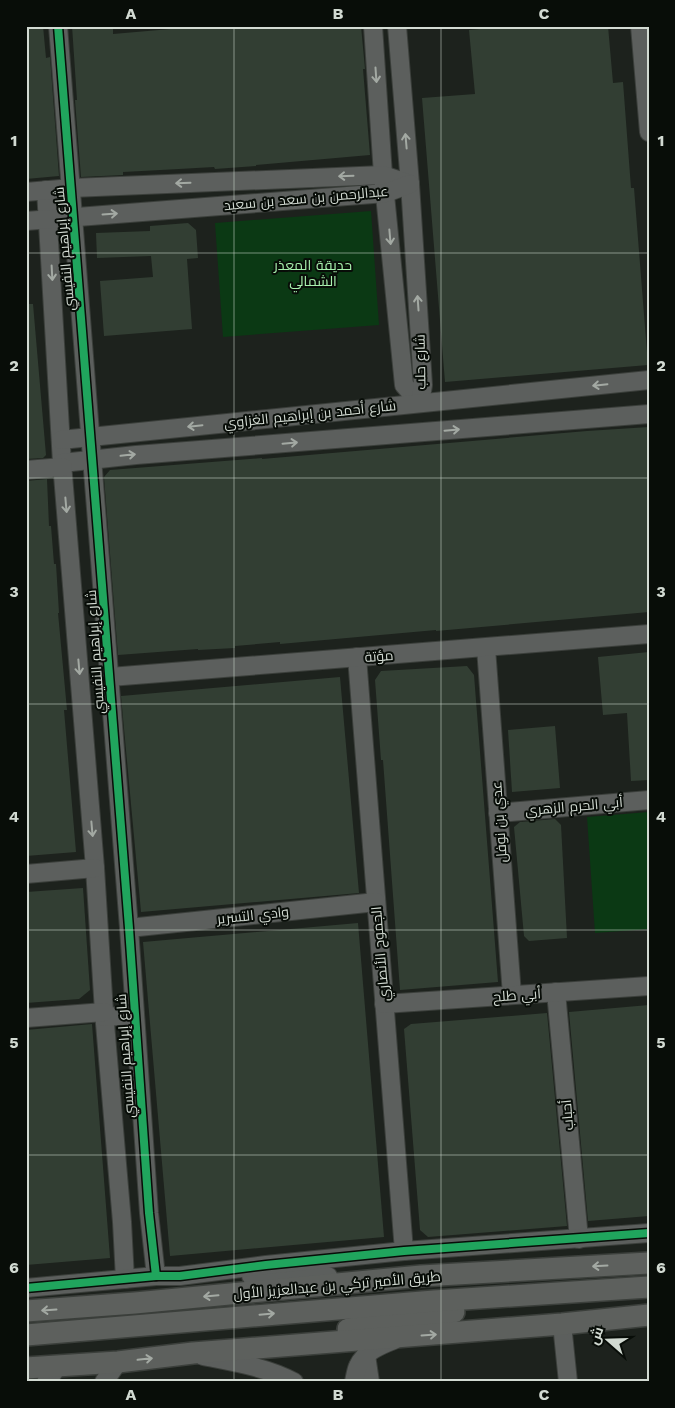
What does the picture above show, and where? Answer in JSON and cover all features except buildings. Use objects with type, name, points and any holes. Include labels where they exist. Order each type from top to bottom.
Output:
[{"type":"main road","name":"طريق الأمير تركي بن عبدالعزيز الأول","points":[[26,1311],[145,1302],[421,1276],[649,1263]]},
{"type":"main road","name":"طريق الأمير تركي بن عبدالعزيز الأول","points":[[26,1335],[568,1291],[649,1287]]},
{"type":"main road","points":[[26,1368],[118,1362],[192,1353],[482,1307],[568,1291]]},
{"type":"main road","points":[[192,1353],[562,1324],[649,1315]]},
{"type":"street","name":"شارع إبراهيم النفيسي","points":[[58,26],[110,677],[148,1213],[156,1276]]},
{"type":"street","name":"شارع حلب","points":[[372,26],[383,174],[404,386],[420,403]]},
{"type":"street","name":"شارع حلب","points":[[397,26],[424,385],[420,403]]},
{"type":"street","points":[[640,26],[649,132]]},
{"type":"street","name":"عبدالرحمن بن سعد بن سعيد","points":[[26,192],[72,188],[383,174],[410,184]]},
{"type":"street","name":"عبدالرحمن بن سعد بن سعيد","points":[[26,221],[386,193],[410,184]]},
{"type":"street","name":"شارع إبراهيم النفيسي","points":[[46,190],[61,440],[125,1279]]},
{"type":"street","name":"شارع أحمد بن إبراهيم الغزاوي","points":[[61,440],[649,380]]},
{"type":"street","name":"شارع أحمد بن إبراهيم الغزاوي","points":[[26,470],[93,459],[649,414]]},
{"type":"street","name":"مؤتة","points":[[110,677],[649,634]]},
{"type":"street","name":"عدي بن نوفل","points":[[486,648],[512,995]]},
{"type":"street","name":"الجموح الأنصاري","points":[[357,657],[404,1252]]},
{"type":"street","name":"أبي الحرم الزهري","points":[[498,812],[649,800]]},
{"type":"street","points":[[26,874],[95,868]]},
{"type":"street","name":"وادي التسرير","points":[[129,928],[376,902]]},
{"type":"street","name":"أبي طلح","points":[[384,1004],[649,986]]},
{"type":"street","name":"أحباب","points":[[556,992],[579,1239]]},
{"type":"street","points":[[26,1018],[104,1014],[135,1015]]},
{"type":"street","points":[[122,1222],[128,1239],[139,1243],[147,1238],[149,1232],[148,1213]]},
{"type":"street","points":[[180,1276],[266,1265],[404,1252],[649,1233]]},
{"type":"street","points":[[32,1288],[156,1276],[421,1276]]},
{"type":"street","points":[[562,1324],[568,1382]]},
{"type":"street","points":[[354,1382],[358,1365],[366,1355],[377,1347],[401,1337]]},
{"type":"street","points":[[192,1353],[248,1366],[285,1377],[294,1382]]},
{"type":"street","points":[[366,1355],[370,1382]]},
{"type":"street","points":[[104,1382],[118,1362]]},
{"type":"street","points":[[46,1382],[60,1365]]},
{"type":"green space","name":"حديقة المعذر الشمالي","points":[[371,211],[379,325],[223,337],[215,223]]},
{"type":"green space","points":[[649,812],[649,929],[595,933],[587,817]]},
{"type":"cycle path","points":[[58,26],[129,928],[149,1213],[156,1276]]},
{"type":"cycle path","points":[[26,1288],[156,1276],[180,1276],[404,1251],[649,1233]]}]
